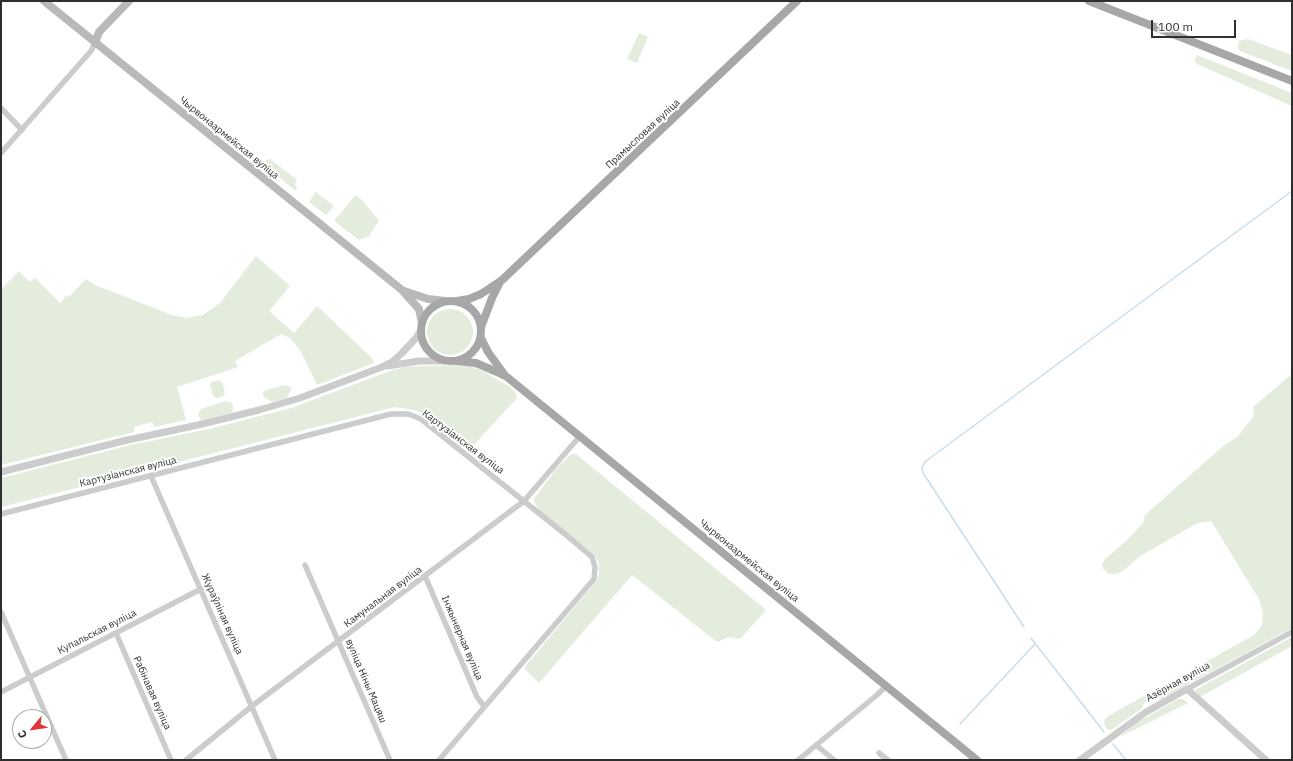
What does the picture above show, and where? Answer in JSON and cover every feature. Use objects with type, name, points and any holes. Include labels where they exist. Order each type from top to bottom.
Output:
[{"type":"main road","name":"Чырвонаармейская вуліца","points":[[44,1],[402,290],[419,309],[421,327]]},
{"type":"main road","points":[[95,43],[99,32],[129,1]]},
{"type":"main road","name":"Прамысловая вуліца","points":[[457,301],[469,299],[481,294],[502,280],[797,1]]},
{"type":"main road","points":[[1090,1],[1292,81]]},
{"type":"main road","name":"Прамысловая вуліца","points":[[482,327],[492,298],[502,280]]},
{"type":"main road","name":"Чырвонаармейская вуліца","points":[[402,290],[428,299],[444,301]]},
{"type":"main road","points":[[444,301],[457,301],[466,304],[474,310],[482,327],[481,338],[476,348],[468,356],[458,361],[446,361],[436,357],[428,350],[422,341],[421,327],[425,315],[430,309],[444,301]]},
{"type":"main road","name":"Чырвонаармейская вуліца","points":[[481,338],[488,352],[508,378]]},
{"type":"main road","name":"Чырвонаармейская вуліца","points":[[458,361],[476,363],[508,378],[977,760]]},
{"type":"street","points":[[1,153],[91,51],[95,43]]},
{"type":"street","points":[[1,108],[22,130]]},
{"type":"street","points":[[1,472],[123,441],[259,410],[300,398],[392,362],[416,338],[421,327]]},
{"type":"street","points":[[382,367],[419,361],[446,361]]},
{"type":"street","name":"Картузіанская вуліца","points":[[1,514],[391,414],[408,414],[421,419],[565,534],[592,557],[595,567],[594,578],[439,760]]},
{"type":"street","name":"Камунальная вуліца","points":[[186,760],[252,706],[524,501],[580,436]]},
{"type":"street","name":"Жураўліная вуліца","points":[[151,476],[275,760]]},
{"type":"street","name":"вуліца Ніны Мацяш","points":[[305,565],[390,760]]},
{"type":"street","name":"Інжынерная вуліца","points":[[425,576],[477,697],[484,706]]},
{"type":"street","name":"Купальская вуліца","points":[[1,692],[201,589]]},
{"type":"street","points":[[1,612],[66,760]]},
{"type":"street","name":"Азёрная вуліца","points":[[1080,760],[1146,712],[1292,632]]},
{"type":"street","name":"Рабінавая вуліца","points":[[116,633],[171,760]]},
{"type":"street","points":[[798,760],[886,686]]},
{"type":"street","points":[[1187,689],[1266,760]]},
{"type":"street","points":[[816,745],[834,760]]},
{"type":"street","points":[[880,753],[888,760]]},
{"type":"green space","points":[[639,33],[648,37],[637,63],[627,59]]},
{"type":"green space","points":[[1248,39],[1292,55],[1292,71],[1240,51],[1238,47],[1239,41]]},
{"type":"green space","points":[[1197,55],[1292,93],[1292,106],[1197,64],[1194,60]]},
{"type":"green space","points":[[270,159],[297,180],[295,184],[297,188],[296,191],[263,164],[266,160]]},
{"type":"green space","points":[[316,192],[334,206],[326,215],[309,202]]},
{"type":"green space","points":[[357,196],[363,201],[379,221],[369,236],[359,240],[334,221],[354,197]]},
{"type":"green space","points":[[256,256],[290,286],[269,311],[294,333],[317,306],[372,358],[374,363],[317,385],[300,350],[290,338],[281,334],[235,361],[238,367],[177,387],[186,420],[154,427],[152,422],[134,427],[134,432],[1,465],[1,289],[19,271],[30,282],[35,278],[60,303],[67,295],[69,297],[86,279],[95,285],[172,315],[186,318],[203,315],[220,303]]},
{"type":"green space","points":[[445,309],[455,309],[463,313],[469,319],[473,327],[473,337],[469,345],[463,351],[455,355],[445,355],[437,351],[431,345],[427,337],[427,327],[431,319],[437,313]]},
{"type":"green space","points":[[454,365],[470,366],[483,371],[510,387],[516,393],[517,398],[470,449],[418,411],[395,407],[1,507],[1,478],[135,444],[209,429],[291,408],[390,371],[406,367]]},
{"type":"green space","points":[[1292,374],[1292,628],[1161,699],[1156,695],[1144,703],[1141,709],[1111,730],[1107,729],[1104,723],[1105,719],[1110,715],[1254,635],[1262,625],[1263,612],[1259,599],[1211,521],[1197,523],[1139,557],[1123,571],[1116,574],[1109,574],[1103,569],[1102,564],[1105,559],[1126,541],[1143,523],[1145,515],[1222,447],[1238,436],[1254,416],[1253,407]]},
{"type":"green space","points":[[218,380],[222,382],[225,393],[223,396],[217,398],[213,396],[210,384],[211,382]]},
{"type":"green space","points":[[286,385],[292,388],[287,398],[272,402],[263,396],[263,393],[266,390]]},
{"type":"green space","points":[[226,401],[232,403],[233,411],[231,413],[202,420],[199,417],[198,414],[201,409]]},
{"type":"green space","points":[[571,454],[576,454],[766,610],[741,638],[730,637],[717,642],[632,575],[539,683],[524,668],[597,580],[599,574],[599,564],[595,556],[538,509],[534,502],[534,499],[556,469]]},
{"type":"green space","points":[[1292,637],[1292,646],[1200,697],[1195,690]]},
{"type":"green space","points":[[1178,699],[1183,699],[1188,703],[1120,737],[1136,723]]},
{"type":"waterway","points":[[1024,627],[923,473],[922,467],[926,461],[1292,191]]},
{"type":"waterway","points":[[1031,638],[1104,732]]},
{"type":"waterway","points":[[960,724],[1035,644]]},
{"type":"waterway","points":[[1113,744],[1126,760]]}]
